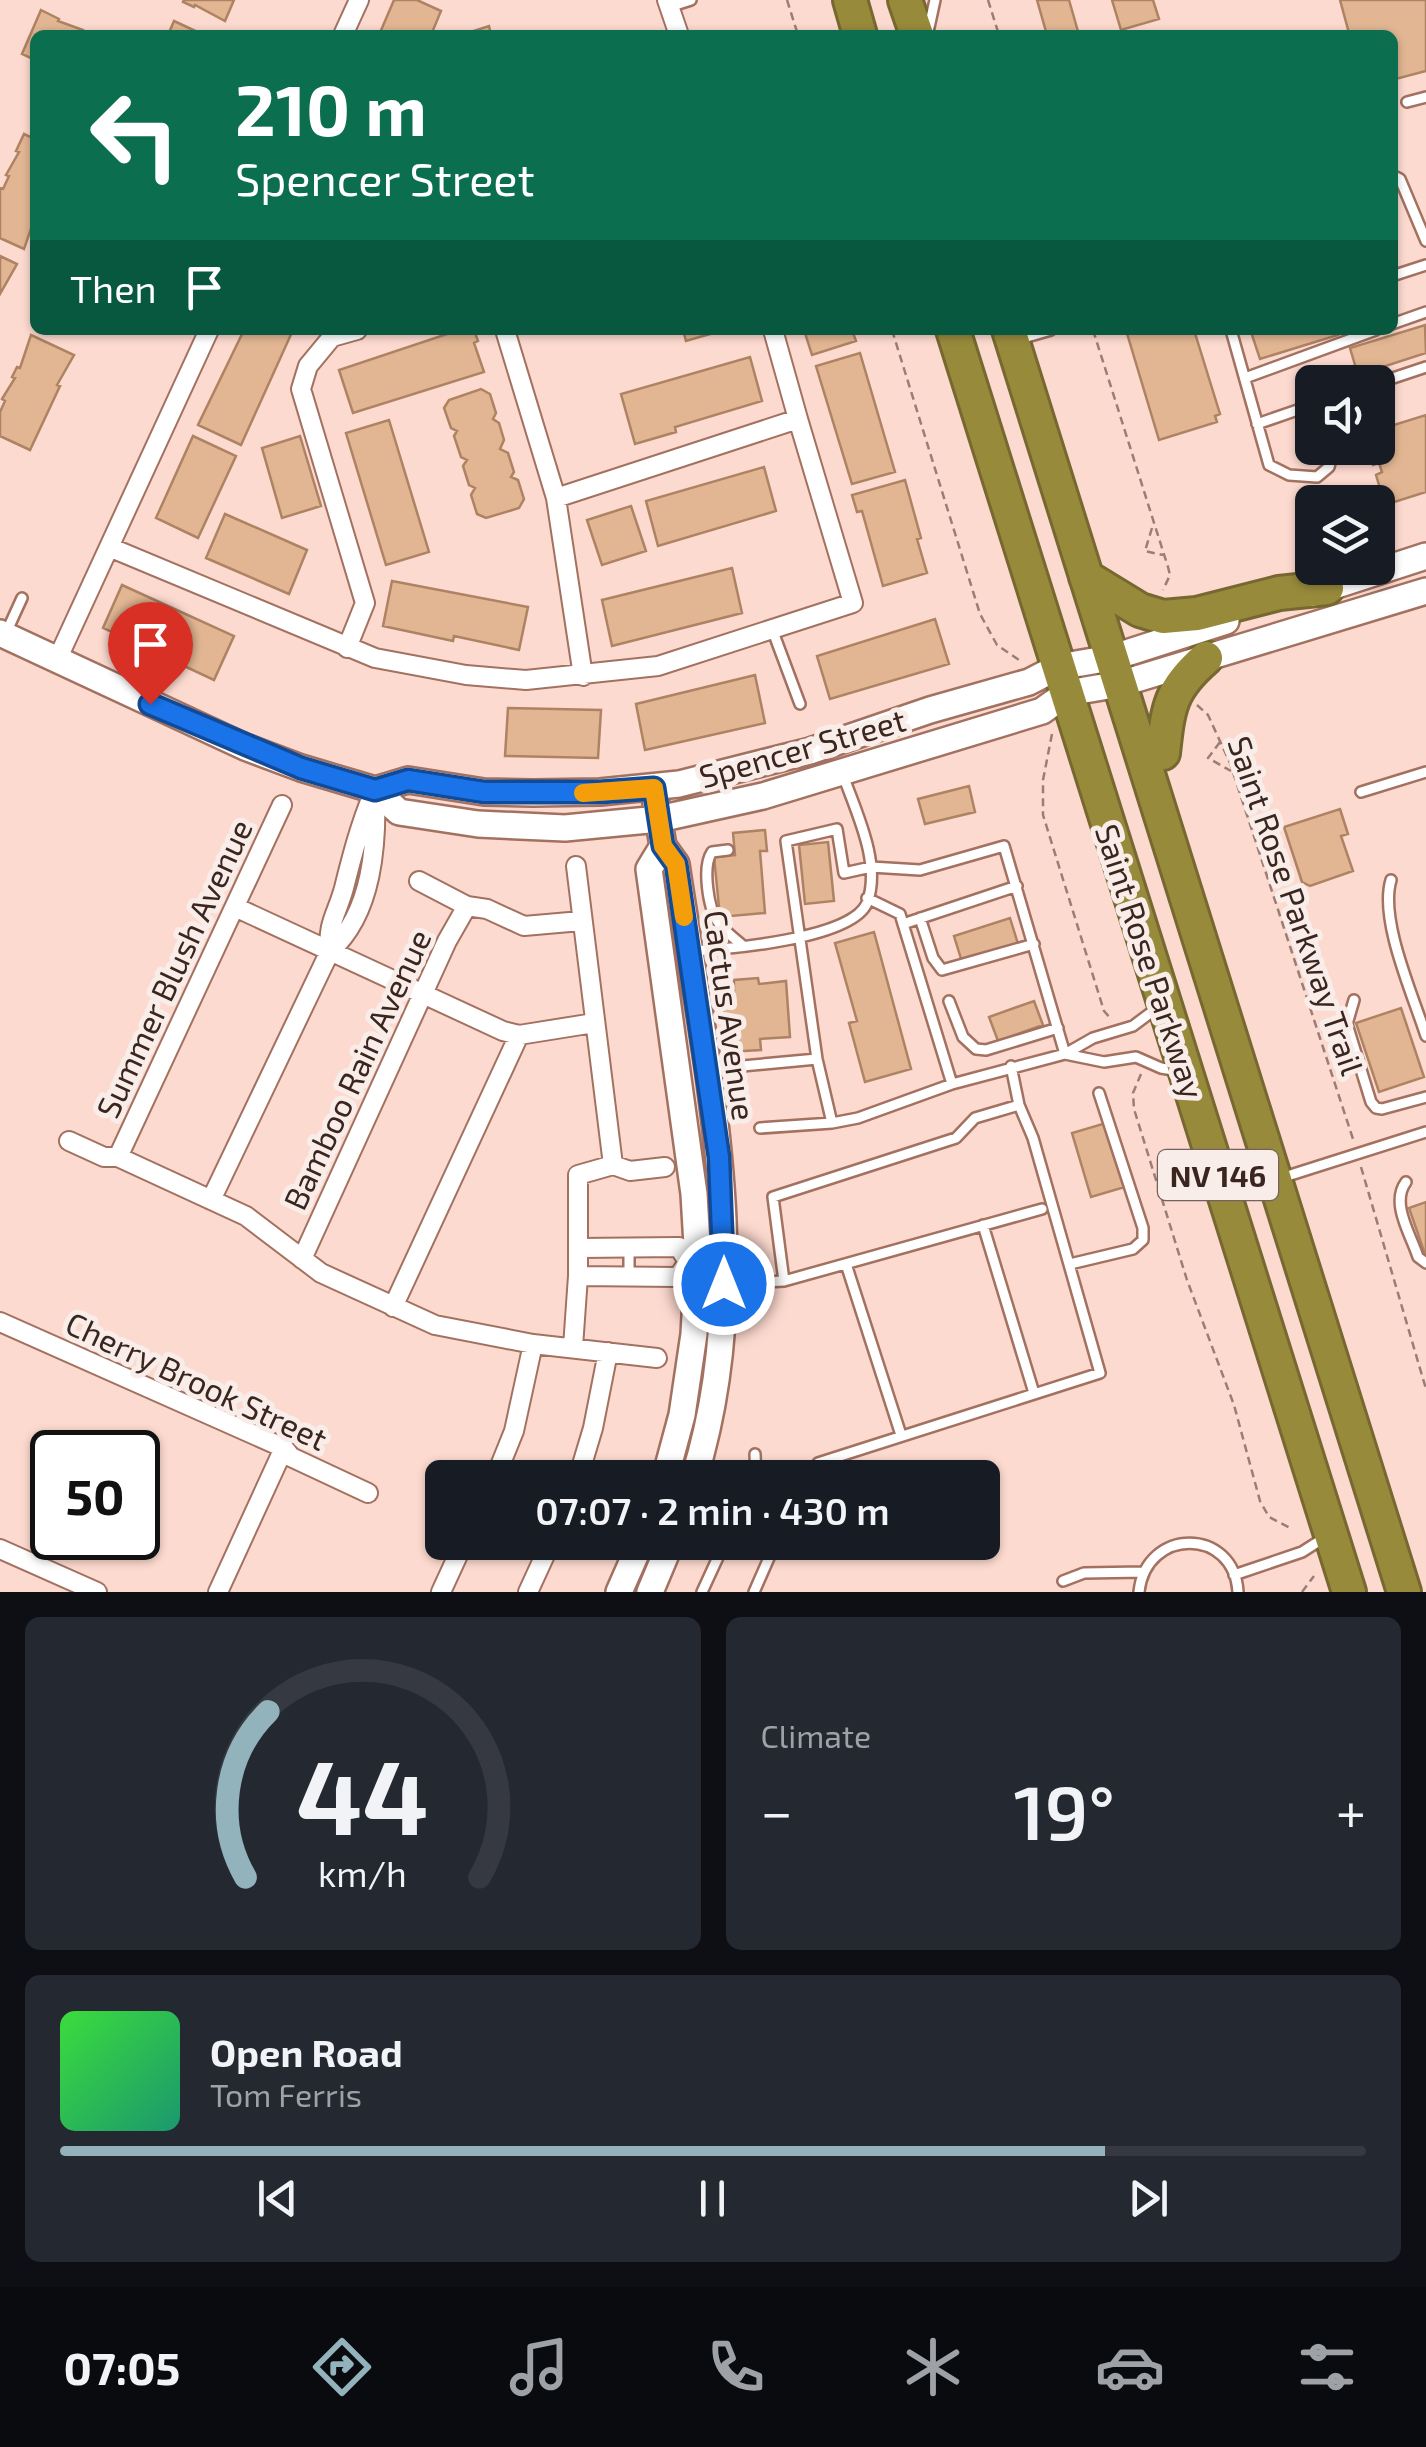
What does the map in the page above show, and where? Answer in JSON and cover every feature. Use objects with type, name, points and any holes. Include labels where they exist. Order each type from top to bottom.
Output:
[{"type":"highway","points":[[850,0],[859,30]]},
{"type":"highway","points":[[906,0],[915,30]]},
{"type":"highway","name":"Saint Rose Parkway","points":[[955,335],[1349,1592]]},
{"type":"highway","name":"Saint Rose Parkway","points":[[1010,335],[1404,1592]]},
{"type":"highway","points":[[1086,577],[1140,610],[1163,618],[1196,614],[1279,593],[1328,588]]},
{"type":"highway","points":[[1140,748],[1163,754],[1176,688],[1206,658]]},
{"type":"main road","points":[[1116,671],[1328,588],[1426,556]]},
{"type":"main road","points":[[1063,680],[1206,658],[1426,590]]},
{"type":"main road","name":"Spencer Street","points":[[2,634],[244,747],[375,790],[399,812],[478,824],[564,828],[656,803],[731,772],[810,751],[930,710],[1029,682],[1063,680]]},
{"type":"main road","name":"Spencer Street","points":[[656,803],[763,796],[1042,711],[1063,680]]},
{"type":"main road","name":"Cactus Avenue","points":[[656,803],[663,846],[676,864],[719,1157],[724,1284],[716,1363],[697,1460]]},
{"type":"main road","points":[[663,846],[649,870],[694,1194],[694,1334],[682,1415],[670,1460]]},
{"type":"main road","points":[[666,985],[679,1009],[691,1064],[706,1069]]},
{"type":"main road","points":[[693,1262],[710,1241],[711,1177],[719,1157]]},
{"type":"main road","points":[[693,1262],[710,1278],[708,1340],[716,1363]]},
{"type":"main road","points":[[682,1415],[689,1433],[683,1460]]},
{"type":"main road","points":[[619,1592],[633,1560]]},
{"type":"main road","points":[[650,1592],[663,1560]]},
{"type":"street","points":[[345,30],[359,0]]},
{"type":"street","points":[[668,3],[677,30]]},
{"type":"street","points":[[57,660],[207,335]]},
{"type":"street","points":[[330,335],[308,366],[301,389],[365,603],[348,648]]},
{"type":"street","points":[[507,335],[556,498],[583,676]]},
{"type":"street","points":[[109,548],[375,658],[466,675],[526,680],[658,666],[853,603],[774,335]]},
{"type":"street","points":[[556,498],[798,419]]},
{"type":"street","points":[[330,951],[328,928],[357,833],[375,790]]},
{"type":"street","points":[[212,1200],[330,951],[346,937],[366,883],[377,836],[375,790]]},
{"type":"street","name":"Summer Blush Avenue","points":[[118,1157],[282,805]]},
{"type":"street","points":[[576,866],[613,1165]]},
{"type":"street","points":[[419,881],[467,906],[524,926],[581,921]]},
{"type":"street","name":"Bamboo Rain Avenue","points":[[302,1259],[467,906]]},
{"type":"street","points":[[235,907],[489,1025],[519,1035],[594,1023]]},
{"type":"street","points":[[393,1307],[519,1035]]},
{"type":"street","points":[[69,1140],[104,1157],[118,1157],[246,1216],[321,1273],[458,1332],[657,1358]]},
{"type":"street","points":[[573,1347],[579,1248],[578,1175],[613,1165],[630,1171],[665,1167]]},
{"type":"street","points":[[578,1276],[678,1277],[693,1262],[679,1248],[579,1248]]},
{"type":"street","name":"Cherry Brook Street","points":[[0,1322],[284,1448],[290,1458],[368,1493]]},
{"type":"street","points":[[502,1460],[514,1431],[533,1344]]},
{"type":"street","points":[[583,1460],[608,1352]]},
{"type":"street","points":[[218,1592],[284,1448]]},
{"type":"street","points":[[0,1548],[97,1592]]},
{"type":"street","points":[[441,1592],[456,1560]]},
{"type":"street","points":[[528,1592],[542,1560]]},
{"type":"lane","points":[[668,3],[691,0]]},
{"type":"lane","points":[[928,30],[934,0]]},
{"type":"lane","points":[[1406,102],[1426,97]]},
{"type":"lane","points":[[1398,178],[1423,224],[1426,242]]},
{"type":"lane","points":[[1398,274],[1426,264]]},
{"type":"lane","points":[[1398,322],[1426,312]]},
{"type":"lane","points":[[1233,335],[1269,465],[1289,476],[1317,477],[1330,465]]},
{"type":"lane","points":[[1245,378],[1362,335]]},
{"type":"lane","points":[[1395,377],[1426,367]]},
{"type":"lane","points":[[1257,424],[1295,410]]},
{"type":"lane","points":[[2,634],[22,598]]},
{"type":"lane","points":[[772,629],[800,704]]},
{"type":"lane","points":[[689,951],[800,936],[856,918],[868,898],[871,867],[842,772]]},
{"type":"lane","points":[[1362,792],[1426,772]]},
{"type":"lane","points":[[832,1123],[817,1059],[786,841],[836,829],[844,874],[871,867],[920,870],[1004,846],[1065,1054]]},
{"type":"lane","points":[[728,850],[712,852],[706,863],[714,914],[718,923],[742,945]]},
{"type":"lane","points":[[346,879],[366,883]]},
{"type":"lane","points":[[1390,880],[1386,896],[1389,919],[1426,1036]]},
{"type":"lane","points":[[903,924],[1017,886]]},
{"type":"lane","points":[[868,898],[900,914],[952,1084]]},
{"type":"lane","points":[[920,918],[933,958],[942,970],[1034,944]]},
{"type":"lane","points":[[1354,1000],[1347,1024],[1371,1102],[1382,1109],[1426,1097]]},
{"type":"lane","points":[[949,1001],[963,1036],[976,1049],[986,1050],[1058,1028]]},
{"type":"lane","points":[[760,1128],[858,1118],[1010,1066],[1065,1054],[1093,1038],[1133,1026],[1164,1002]]},
{"type":"lane","points":[[1065,1054],[1104,1062],[1136,1057],[1161,1068],[1186,1072]]},
{"type":"lane","points":[[706,1069],[817,1059]]},
{"type":"lane","points":[[826,1460],[1100,1373],[1033,1138],[1018,1105],[1010,1066]]},
{"type":"lane","points":[[1070,1264],[1134,1249],[1144,1240],[1099,1093]]},
{"type":"lane","points":[[784,1280],[773,1198],[956,1138],[974,1118],[1018,1105]]},
{"type":"lane","points":[[1276,1180],[1426,1132]]},
{"type":"lane","points":[[1406,1182],[1399,1202],[1418,1257],[1426,1263]]},
{"type":"lane","points":[[724,1284],[784,1280],[1042,1209]]},
{"type":"lane","points":[[983,1225],[1034,1393]]},
{"type":"lane","points":[[629,1247],[629,1277]]},
{"type":"lane","points":[[846,1264],[900,1434]]},
{"type":"lane","points":[[755,1454],[755,1460]]},
{"type":"lane","points":[[1234,1574],[1302,1552],[1331,1533]]},
{"type":"lane","points":[[1138,1592],[1152,1558],[1180,1543],[1196,1543],[1224,1558],[1234,1574],[1238,1592]]},
{"type":"lane","points":[[702,1592],[717,1560]]},
{"type":"lane","points":[[754,1592],[768,1560]]},
{"type":"lane","points":[[1063,1581],[1084,1573],[1143,1572]]},
{"type":"path","points":[[787,0],[796,30]]},
{"type":"path","points":[[988,0],[997,30]]},
{"type":"path","points":[[894,335],[980,614],[997,645],[1020,660]]},
{"type":"path","points":[[1095,335],[1170,575],[1160,594]]},
{"type":"path","points":[[1154,523],[1146,551],[1164,555]]},
{"type":"path","name":"Saint Rose Parkway Trail","points":[[1190,701],[1208,714],[1232,772],[1353,1139]]},
{"type":"path","points":[[1052,734],[1043,780],[1043,815],[1104,1011],[1108,1018],[1120,1018]]},
{"type":"path","points":[[1220,742],[1208,758],[1232,772]]},
{"type":"path","points":[[1144,1068],[1133,1094],[1134,1109],[1187,1280],[1225,1376],[1260,1501],[1269,1516],[1290,1528]]},
{"type":"path","points":[[1361,1166],[1426,1388]]},
{"type":"path","points":[[1302,1592],[1314,1576]]},
{"type":"building","points":[[184,0],[234,0],[225,21]]},
{"type":"building","points":[[394,0],[417,0],[441,11],[433,30],[381,30]]},
{"type":"building","points":[[1037,0],[1069,0],[1078,30],[1046,30]]},
{"type":"building","points":[[1112,0],[1153,0],[1159,19],[1121,30]]},
{"type":"building","points":[[1340,0],[1426,0],[1426,71],[1398,78],[1398,30],[1348,30]]},
{"type":"building","points":[[41,10],[83,30],[32,30]]},
{"type":"building","points":[[174,21],[193,30],[170,30]]},
{"type":"building","points":[[30,35],[30,58],[22,54]]},
{"type":"building","points":[[24,134],[30,137],[30,232],[24,249],[0,238],[0,188],[9,176],[6,175],[19,152],[16,151]]},
{"type":"building","points":[[0,256],[17,264],[0,294]]},
{"type":"building","points":[[1425,325],[1426,353],[1389,365],[1355,365],[1350,348]]},
{"type":"building","points":[[31,335],[74,355],[30,450],[0,436],[0,412]]},
{"type":"building","points":[[242,335],[291,335],[241,445],[198,425]]},
{"type":"building","points":[[444,335],[476,335],[478,341],[474,343],[484,372],[353,413],[339,370]]},
{"type":"building","points":[[684,335],[707,335],[686,341]]},
{"type":"building","points":[[806,335],[854,335],[856,341],[812,355]]},
{"type":"building","points":[[1128,335],[1196,335],[1220,414],[1215,416],[1217,422],[1159,440]]},
{"type":"building","points":[[1252,335],[1338,335],[1260,359]]},
{"type":"building","points":[[860,353],[895,472],[852,484],[816,366]]},
{"type":"building","points":[[750,357],[762,401],[675,427],[676,432],[635,444],[621,394]]},
{"type":"building","points":[[481,389],[490,394],[496,413],[493,419],[499,423],[504,440],[500,449],[508,453],[514,472],[511,477],[518,480],[524,499],[519,508],[486,518],[477,514],[471,495],[475,488],[469,485],[463,466],[467,460],[461,457],[454,436],[457,431],[451,428],[444,408],[449,400]]},
{"type":"building","points":[[1426,415],[1426,492],[1395,502],[1395,485],[1379,485],[1376,475],[1382,472],[1380,465],[1395,465],[1395,425]]},
{"type":"building","points":[[389,420],[429,552],[386,565],[346,433]]},
{"type":"building","points":[[193,436],[236,456],[198,538],[156,518]]},
{"type":"building","points":[[300,436],[321,506],[282,518],[262,448]]},
{"type":"building","points":[[764,467],[776,511],[658,546],[646,501]]},
{"type":"building","points":[[905,480],[927,573],[883,586],[862,511],[857,512],[852,495]]},
{"type":"building","points":[[631,506],[646,551],[602,565],[587,520]]},
{"type":"building","points":[[225,514],[307,550],[289,594],[206,558]]},
{"type":"building","points":[[732,568],[742,613],[612,646],[602,600]]},
{"type":"building","points":[[392,581],[528,607],[519,650],[383,626]]},
{"type":"building","points":[[122,585],[234,636],[214,680],[103,628]]},
{"type":"building","points":[[935,619],[949,664],[830,699],[817,656]]},
{"type":"building","points":[[755,675],[765,723],[645,750],[636,704]]},
{"type":"building","points":[[508,708],[601,710],[598,758],[505,756]]},
{"type":"building","points":[[969,786],[975,812],[925,824],[918,799]]},
{"type":"building","points":[[1340,809],[1348,834],[1341,836],[1353,871],[1310,886],[1302,882],[1284,827]]},
{"type":"building","points":[[765,830],[767,851],[760,851],[765,913],[720,917],[714,857],[735,855],[733,833]]},
{"type":"building","points":[[828,842],[834,901],[805,904],[799,845]]},
{"type":"building","points":[[1010,918],[1018,944],[962,962],[954,936]]},
{"type":"building","points":[[874,932],[911,1069],[865,1082],[849,1023],[857,1021],[835,943]]},
{"type":"building","points":[[758,978],[759,984],[786,981],[790,1037],[760,1039],[761,1050],[727,1052],[722,991],[734,990],[734,980]]},
{"type":"building","points":[[1034,1001],[1043,1025],[998,1041],[989,1017]]},
{"type":"building","points":[[1401,1008],[1424,1077],[1379,1092],[1356,1023]]},
{"type":"building","points":[[1106,1123],[1125,1187],[1091,1197],[1072,1133]]},
{"type":"building","points":[[1426,1202],[1426,1257],[1409,1208]]},
{"type":"slow traffic","points":[[583,793],[654,788],[663,846],[676,864],[684,917]]},
{"type":"route","points":[[150,704],[244,747],[375,790],[408,780],[484,792],[533,794],[654,788],[663,846],[676,864],[715,1129],[723,1197],[724,1284]]}]
